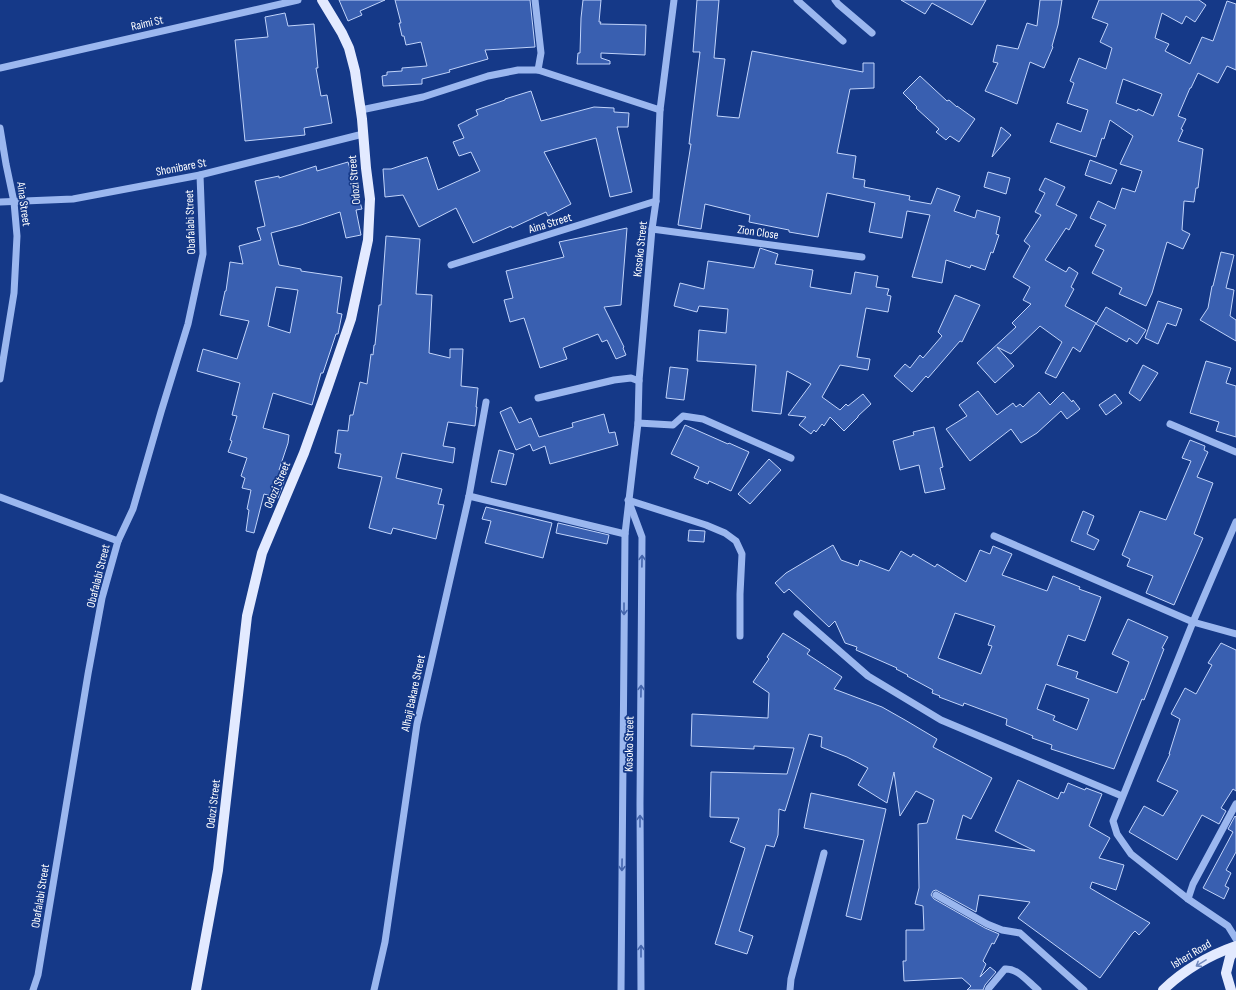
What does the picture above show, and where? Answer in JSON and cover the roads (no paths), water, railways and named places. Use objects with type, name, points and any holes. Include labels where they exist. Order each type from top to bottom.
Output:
[{"type":"main road","name":"Odozi Street","points":[[196,990],[218,870],[247,616],[262,553],[304,453],[351,319],[368,240],[370,199],[361,110],[355,70],[349,48],[342,33],[322,0]]},
{"type":"main road","name":"Isheri Road","points":[[1163,990],[1172,981],[1217,953],[1236,946]]},
{"type":"main road","points":[[1231,990],[1226,973],[1230,957],[1236,949]]},
{"type":"street","name":"Raimi St","points":[[0,68],[298,0]]},
{"type":"street","points":[[535,0],[541,53],[538,70]]},
{"type":"street","name":"Kosoko Street","points":[[621,990],[625,534],[638,423],[639,381],[652,229],[656,201],[660,110],[674,0]]},
{"type":"street","points":[[796,0],[843,41]]},
{"type":"street","points":[[835,0],[872,33]]},
{"type":"street","points":[[361,110],[423,97],[488,76],[518,70],[538,70],[660,110]]},
{"type":"street","name":"Aina Street","points":[[0,128],[14,202],[17,236],[14,293],[0,379]]},
{"type":"street","name":"Shonibare St","points":[[0,202],[73,199],[200,175],[363,134]]},
{"type":"street","name":"Obafalabi Street","points":[[33,990],[38,974],[102,598],[118,541],[133,509],[160,412],[188,324],[202,262],[200,175]]},
{"type":"street","name":"Aina Street","points":[[451,265],[656,201]]},
{"type":"street","name":"Zion Close","points":[[652,229],[862,257]]},
{"type":"street","points":[[538,398],[614,380],[631,378],[639,381]]},
{"type":"street","name":"Alhaji Bakare Street","points":[[374,990],[385,942],[417,724],[469,496],[486,402]]},
{"type":"street","points":[[638,423],[673,425],[683,416],[703,419],[791,458]]},
{"type":"street","points":[[1170,424],[1236,452]]},
{"type":"street","points":[[469,496],[625,534]]},
{"type":"street","points":[[0,497],[118,541]]},
{"type":"street","points":[[628,500],[706,525],[725,533],[736,540],[742,554],[740,636]]},
{"type":"street","name":"Kosoko Street","points":[[628,500],[642,538],[640,804],[641,990]]},
{"type":"street","points":[[1236,522],[1193,622],[1113,821],[1117,834],[1131,854],[1188,898],[1228,926],[1236,939]]},
{"type":"street","points":[[994,536],[1193,622],[1236,634]]},
{"type":"street","points":[[797,614],[868,676],[941,720],[1122,796]]},
{"type":"street","points":[[1188,898],[1193,884],[1236,804]]},
{"type":"street","points":[[790,990],[791,979],[824,853]]},
{"type":"street","points":[[936,896],[987,924],[1002,930],[1020,933],[1084,990]]},
{"type":"street","points":[[988,990],[988,988],[1005,969],[1010,969],[1016,971],[1038,990]]}]
